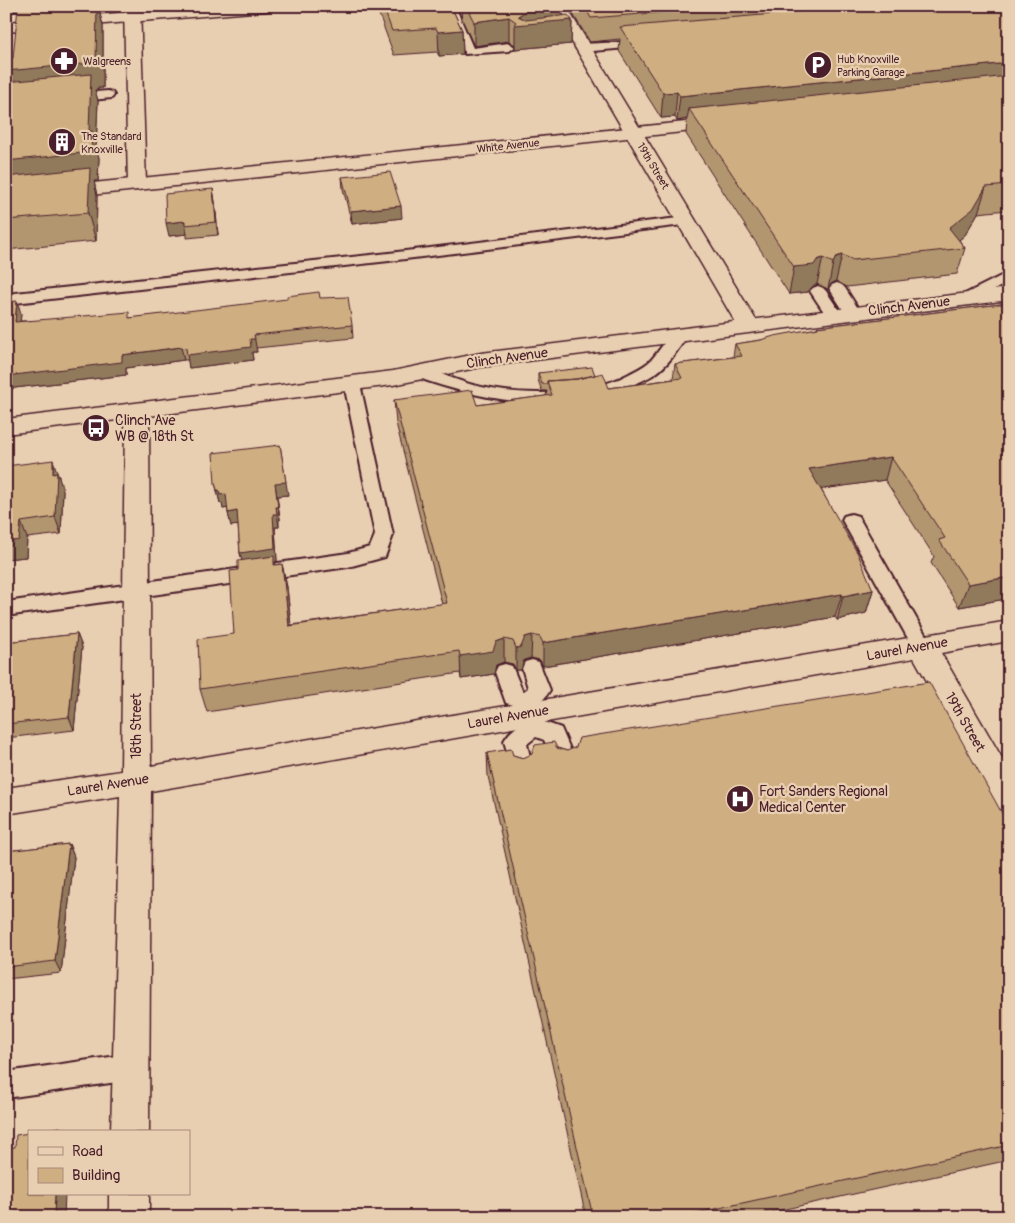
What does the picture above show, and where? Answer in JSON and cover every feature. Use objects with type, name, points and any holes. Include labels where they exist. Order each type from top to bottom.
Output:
[{"type":"street","points":[[6,27],[163,6]]},
{"type":"street","points":[[6,20],[59,12],[266,6]]},
{"type":"street","name":"19th Street","points":[[558,6],[571,39],[633,132],[748,326]]},
{"type":"street","points":[[132,11],[137,184]]},
{"type":"street","name":"White Avenue","points":[[6,198],[742,121]]},
{"type":"street","name":"Clinch Avenue","points":[[6,427],[352,384],[422,373],[481,360],[1009,294]]},
{"type":"street","name":"18th Street","points":[[130,1130],[136,781],[137,410]]},
{"type":"street","name":"Laurel Avenue","points":[[6,801],[136,781],[530,714],[1009,630]]},
{"type":"street","name":"19th Street","points":[[922,646],[1009,799]]},
{"type":"street","points":[[128,1217],[129,1196]]},
{"type":"lane","points":[[6,8],[24,6]]},
{"type":"lane","points":[[454,11],[465,43]]},
{"type":"lane","points":[[465,43],[479,38]]},
{"type":"lane","points":[[571,39],[659,43]]},
{"type":"lane","points":[[465,43],[503,40]]},
{"type":"lane","points":[[62,99],[108,95]]},
{"type":"lane","points":[[6,299],[399,256],[686,221]]},
{"type":"lane","points":[[966,299],[1009,276]]},
{"type":"lane","points":[[837,288],[844,314]]},
{"type":"lane","points":[[818,291],[844,314]]},
{"type":"lane","points":[[422,373],[473,390],[495,395],[544,398],[599,391],[632,379],[650,369],[660,361],[680,335]]},
{"type":"lane","points":[[6,609],[348,560],[378,552],[384,535],[352,384]]},
{"type":"lane","points":[[851,520],[922,646]]},
{"type":"lane","points":[[522,770],[516,741],[530,714],[539,690],[532,668]]},
{"type":"lane","points":[[505,672],[514,697],[553,734],[565,763]]},
{"type":"lane","points":[[6,1086],[131,1067]]},
{"type":"building","points":[[97,6],[96,61],[92,63],[6,71],[6,59],[13,58],[18,7]]},
{"type":"building","points":[[383,6],[451,6],[462,30],[438,32],[436,28],[392,31]]},
{"type":"building","points":[[466,6],[561,6],[526,11],[518,16],[526,20],[568,15],[572,20],[515,25],[516,22],[509,17],[474,22]]},
{"type":"building","points":[[584,6],[742,6],[591,18]]},
{"type":"building","name":"Hub Knoxville Parking Garage","points":[[870,6],[1009,6],[1009,63],[680,96],[677,92],[663,93],[620,27]]},
{"type":"building","points":[[91,74],[89,131],[92,131],[91,152],[6,161],[6,82]]},
{"type":"building","points":[[1009,76],[1009,185],[986,187],[973,209],[949,228],[965,248],[853,260],[842,255],[836,257],[833,263],[823,258],[817,260],[814,265],[794,267],[689,109]]},
{"type":"building","points":[[90,168],[88,213],[6,220],[6,177]]},
{"type":"building","points":[[390,172],[401,206],[351,211],[342,177]]},
{"type":"building","points":[[213,189],[216,222],[185,225],[185,221],[166,223],[165,194]]},
{"type":"building","points":[[319,292],[320,298],[348,297],[352,325],[254,335],[255,339],[250,339],[251,347],[187,355],[186,348],[181,347],[122,355],[122,362],[6,376],[6,302],[17,301],[15,322],[129,312],[129,318],[287,299],[287,296]]},
{"type":"building","points":[[1009,303],[1009,577],[968,584],[939,540],[945,538],[891,457],[809,469],[858,554],[873,590],[543,643],[540,637],[532,635],[525,637],[521,647],[516,648],[513,641],[504,639],[496,642],[493,651],[460,656],[459,651],[200,689],[198,639],[234,634],[230,571],[238,570],[238,561],[274,556],[274,565],[282,564],[289,626],[447,603],[394,400],[472,390],[477,405],[552,395],[547,381],[577,379],[603,373],[609,388],[682,378],[675,364],[742,356],[735,344],[817,327]]},
{"type":"building","points":[[592,367],[595,375],[577,379],[547,381],[547,384],[542,384],[538,373]]},
{"type":"building","points":[[280,445],[286,482],[275,483],[278,507],[276,507],[277,514],[273,514],[275,548],[240,553],[237,511],[228,513],[226,494],[220,495],[219,490],[217,490],[213,453]]},
{"type":"building","points":[[53,460],[53,474],[57,473],[55,517],[21,522],[19,540],[6,542],[6,466]]},
{"type":"building","points":[[77,634],[69,717],[6,724],[6,642]]},
{"type":"building","points":[[929,682],[1009,826],[1009,1145],[678,1217],[593,1217],[487,753],[511,749],[513,755],[523,758],[532,754],[535,745],[554,742],[557,748],[567,751],[576,747],[579,738]]},
{"type":"building","points":[[69,844],[55,961],[6,967],[6,851]]},
{"type":"building","points":[[60,1127],[60,1130],[44,1130]]},
{"type":"building","points":[[28,1133],[28,1196],[55,1196],[54,1217],[6,1217],[6,1148],[15,1147],[16,1135]]},
{"type":"place","name":"Walgreens","points":[[64,61]]},
{"type":"place","name":"Hub Knoxville Parking Garage","points":[[818,65]]},
{"type":"place","name":"The Standard Knoxville","points":[[62,142]]},
{"type":"place","name":"Clinch Ave WB @ 18th St","points":[[96,428]]},
{"type":"place","name":"Fort Sanders Regional Medical Center","points":[[740,799]]}]
